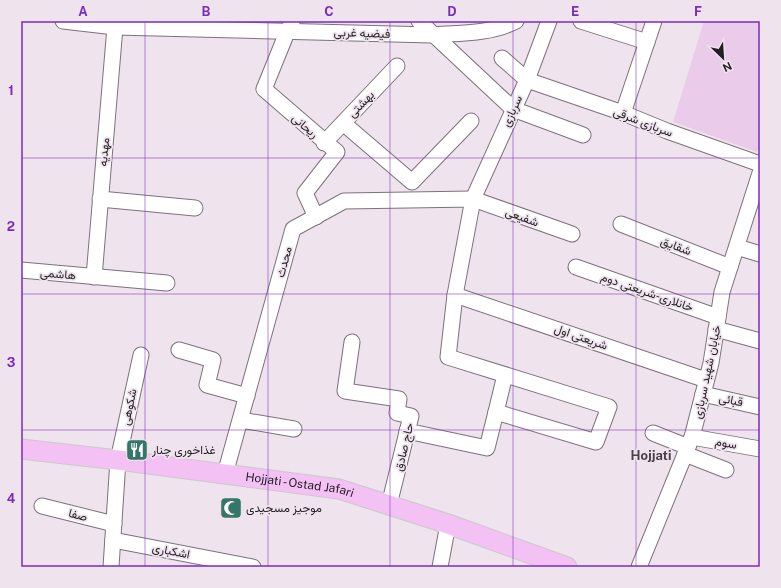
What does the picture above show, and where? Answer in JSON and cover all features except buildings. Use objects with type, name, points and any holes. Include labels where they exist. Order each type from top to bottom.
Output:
[{"type":"main road","name":"Hojjati - Ostad Jafari","points":[[21,449],[339,489],[448,524],[538,562],[567,567]]},
{"type":"street","name":"فیضیه غربی","points":[[63,21],[115,26],[291,26],[432,35],[476,32],[506,26],[516,21]]},
{"type":"street","points":[[419,21],[432,35],[513,109],[583,135]]},
{"type":"street","name":"سربازی","points":[[505,375],[448,357],[455,295],[473,199],[527,80],[548,21]]},
{"type":"street","points":[[581,21],[647,42]]},
{"type":"street","points":[[623,113],[654,21]]},
{"type":"street","name":"مهدیه","points":[[94,277],[115,26]]},
{"type":"street","name":"ریحانی","points":[[291,26],[264,89],[324,143],[337,152],[305,194],[316,217]]},
{"type":"street","points":[[502,58],[527,80]]},
{"type":"street","name":"بهشتی","points":[[324,143],[397,66]]},
{"type":"street","name":"سربازی شرقی","points":[[527,80],[623,113],[667,131],[760,164]]},
{"type":"street","points":[[343,123],[412,182],[471,120]]},
{"type":"street","name":"خیابان شهید سربازی","points":[[639,567],[688,446],[705,387],[722,292],[760,173]]},
{"type":"street","points":[[100,199],[195,208]]},
{"type":"street","name":"محدث","points":[[226,474],[293,229],[344,201],[473,199]]},
{"type":"street","name":"شفیعی","points":[[473,199],[572,234]]},
{"type":"street","name":"شقایق","points":[[620,224],[730,267]]},
{"type":"street","points":[[737,247],[760,254]]},
{"type":"street","name":"خانلاری-شریعتی دوم","points":[[576,267],[760,341]]},
{"type":"street","name":"هاشمی","points":[[21,270],[167,283]]},
{"type":"street","name":"شریعتی اول","points":[[455,295],[705,387]]},
{"type":"street","name":"حاج صادق","points":[[352,342],[345,391],[399,399],[397,413],[411,416],[390,505]]},
{"type":"street","points":[[179,350],[213,360],[207,385],[247,396]]},
{"type":"street","name":"شکوهی","points":[[111,567],[118,460],[141,355]]},
{"type":"street","points":[[407,431],[487,448],[505,375],[609,407],[596,442],[496,412]]},
{"type":"street","name":"قبائی","points":[[705,387],[760,407]]},
{"type":"street","points":[[240,420],[294,429]]},
{"type":"street","points":[[653,433],[688,446],[726,470]]},
{"type":"street","name":"سوم","points":[[688,446],[760,449]]},
{"type":"street","name":"صفا","points":[[42,506],[114,524]]},
{"type":"street","points":[[440,567],[448,524]]},
{"type":"street","name":"اشکباری","points":[[113,540],[253,567]]},
{"type":"shaded area","points":[[704,21],[760,21],[760,145],[757,152],[673,122]]},
{"type":"place","name":"غذاخوری چنار","points":[[137,450]]},
{"type":"place","name":"موجیز مسجیدی","points":[[231,508]]},
{"type":"district","name":"Hojjati","points":[[651,455]]}]
